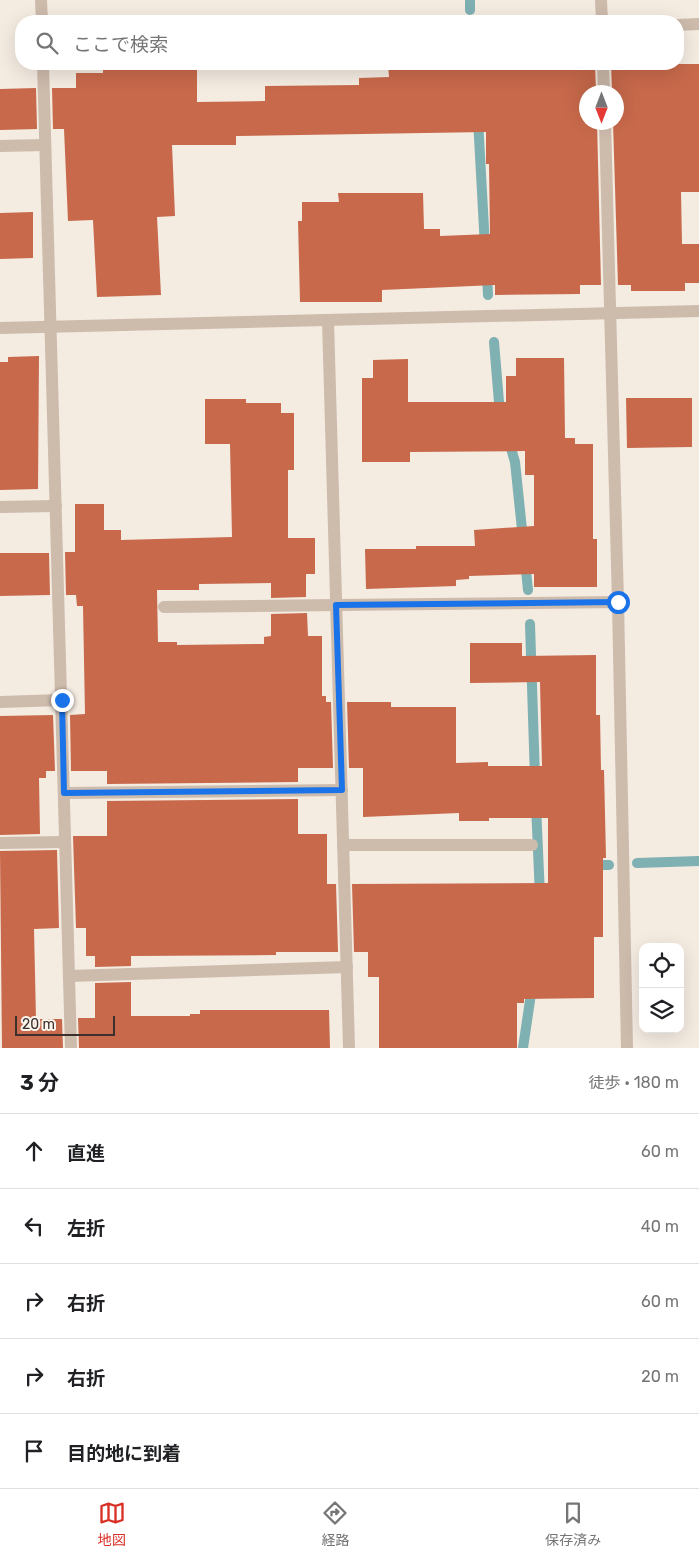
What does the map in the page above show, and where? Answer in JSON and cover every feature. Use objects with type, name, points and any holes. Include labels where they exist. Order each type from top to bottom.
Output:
[{"type":"street","points":[[41,0],[42,15]]},
{"type":"street","points":[[601,0],[602,15]]},
{"type":"street","points":[[684,25],[699,24]]},
{"type":"street","points":[[43,70],[71,1048]]},
{"type":"street","points":[[603,70],[604,85]]},
{"type":"street","points":[[605,130],[618,602],[627,1048]]},
{"type":"street","points":[[0,146],[45,145]]},
{"type":"street","points":[[0,328],[699,311]]},
{"type":"street","points":[[328,321],[349,1048]]},
{"type":"street","points":[[0,507],[56,506]]},
{"type":"street","points":[[164,607],[618,602]]},
{"type":"street","points":[[0,702],[62,700]]},
{"type":"street","points":[[64,793],[342,790]]},
{"type":"street","points":[[0,843],[65,842]]},
{"type":"street","points":[[343,846],[532,845]]},
{"type":"street","points":[[69,976],[347,967]]},
{"type":"building","points":[[684,64],[699,64],[699,192],[681,192],[682,244],[699,244],[699,283],[685,283],[685,291],[631,291],[631,285],[618,285],[613,130],[624,130],[624,85],[612,85],[611,70],[684,70]]},
{"type":"building","points":[[103,70],[197,70],[197,102],[265,101],[265,86],[359,85],[359,78],[389,77],[388,70],[595,70],[596,85],[579,85],[579,130],[597,130],[601,285],[580,285],[580,294],[495,295],[495,285],[382,290],[382,302],[300,302],[298,221],[302,221],[302,202],[339,202],[338,193],[423,193],[424,229],[440,229],[440,236],[490,234],[489,164],[486,164],[486,132],[236,136],[236,145],[172,145],[175,216],[157,217],[161,295],[97,297],[93,220],[68,221],[64,129],[53,129],[52,88],[76,88],[76,73],[103,73]]},
{"type":"building","points":[[36,88],[37,129],[0,130],[0,89]]},
{"type":"building","points":[[33,212],[33,258],[0,259],[0,213]]},
{"type":"building","points":[[39,356],[38,489],[0,490],[0,362],[8,362],[8,357]]},
{"type":"building","points":[[516,358],[564,358],[565,438],[575,438],[575,444],[593,444],[593,539],[597,539],[597,587],[534,587],[534,574],[469,576],[469,579],[456,580],[456,586],[366,589],[365,549],[416,549],[416,546],[475,546],[474,530],[534,526],[534,475],[525,475],[525,451],[410,452],[410,462],[362,462],[362,378],[373,378],[373,360],[408,359],[408,402],[506,402],[506,376],[516,376]]},
{"type":"building","points":[[626,398],[692,398],[692,447],[627,448]]},
{"type":"building","points":[[205,399],[246,399],[246,403],[281,403],[281,413],[294,413],[294,470],[288,470],[288,538],[315,538],[315,574],[306,574],[306,597],[271,598],[271,583],[199,584],[199,590],[157,590],[158,642],[177,642],[177,645],[264,644],[264,637],[271,636],[271,614],[307,613],[308,636],[322,636],[322,696],[326,696],[326,702],[331,702],[333,768],[298,768],[298,782],[107,784],[107,771],[71,771],[70,715],[85,714],[83,606],[77,606],[76,595],[66,595],[65,552],[75,552],[75,504],[104,504],[104,530],[121,530],[121,540],[232,537],[230,444],[205,444]]},
{"type":"building","points":[[0,553],[49,553],[50,595],[0,596]]},
{"type":"building","points":[[470,643],[522,643],[522,656],[596,655],[596,715],[600,715],[601,770],[604,770],[606,858],[603,858],[603,937],[594,937],[594,998],[524,999],[524,1003],[517,1003],[517,1048],[379,1048],[379,977],[368,977],[368,952],[354,952],[352,884],[548,883],[548,818],[489,818],[489,821],[459,821],[459,813],[363,817],[363,768],[349,768],[347,702],[391,702],[391,707],[456,707],[456,763],[488,762],[488,766],[542,766],[540,682],[470,683]]},
{"type":"building","points":[[53,715],[55,771],[46,771],[46,778],[39,778],[40,834],[0,835],[0,716]]},
{"type":"building","points":[[298,799],[298,834],[327,834],[327,884],[336,884],[338,952],[276,952],[276,955],[131,956],[131,966],[95,967],[95,956],[86,956],[86,928],[76,928],[73,836],[107,836],[107,801]]},
{"type":"building","points":[[57,850],[59,928],[34,929],[36,1019],[62,1019],[63,1048],[2,1048],[0,851]]},
{"type":"building","points":[[131,982],[131,1016],[190,1016],[190,1014],[200,1014],[200,1010],[329,1010],[330,1048],[79,1048],[78,1018],[95,1018],[95,983]]},
{"type":"waterway","points":[[470,0],[470,10]]},
{"type":"waterway","points":[[478,119],[485,247]]},
{"type":"waterway","points":[[487,274],[488,295]]},
{"type":"waterway","points":[[494,342],[500,414]]},
{"type":"waterway","points":[[508,438],[515,462],[523,539]]},
{"type":"waterway","points":[[525,561],[528,590]]},
{"type":"waterway","points":[[530,624],[535,778]]},
{"type":"waterway","points":[[536,805],[540,896]]},
{"type":"waterway","points":[[637,863],[699,861]]},
{"type":"waterway","points":[[590,865],[609,865]]},
{"type":"waterway","points":[[523,1048],[532,987]]},
{"type":"route","points":[[62,700],[64,793],[342,790],[336,605],[618,602]]}]
